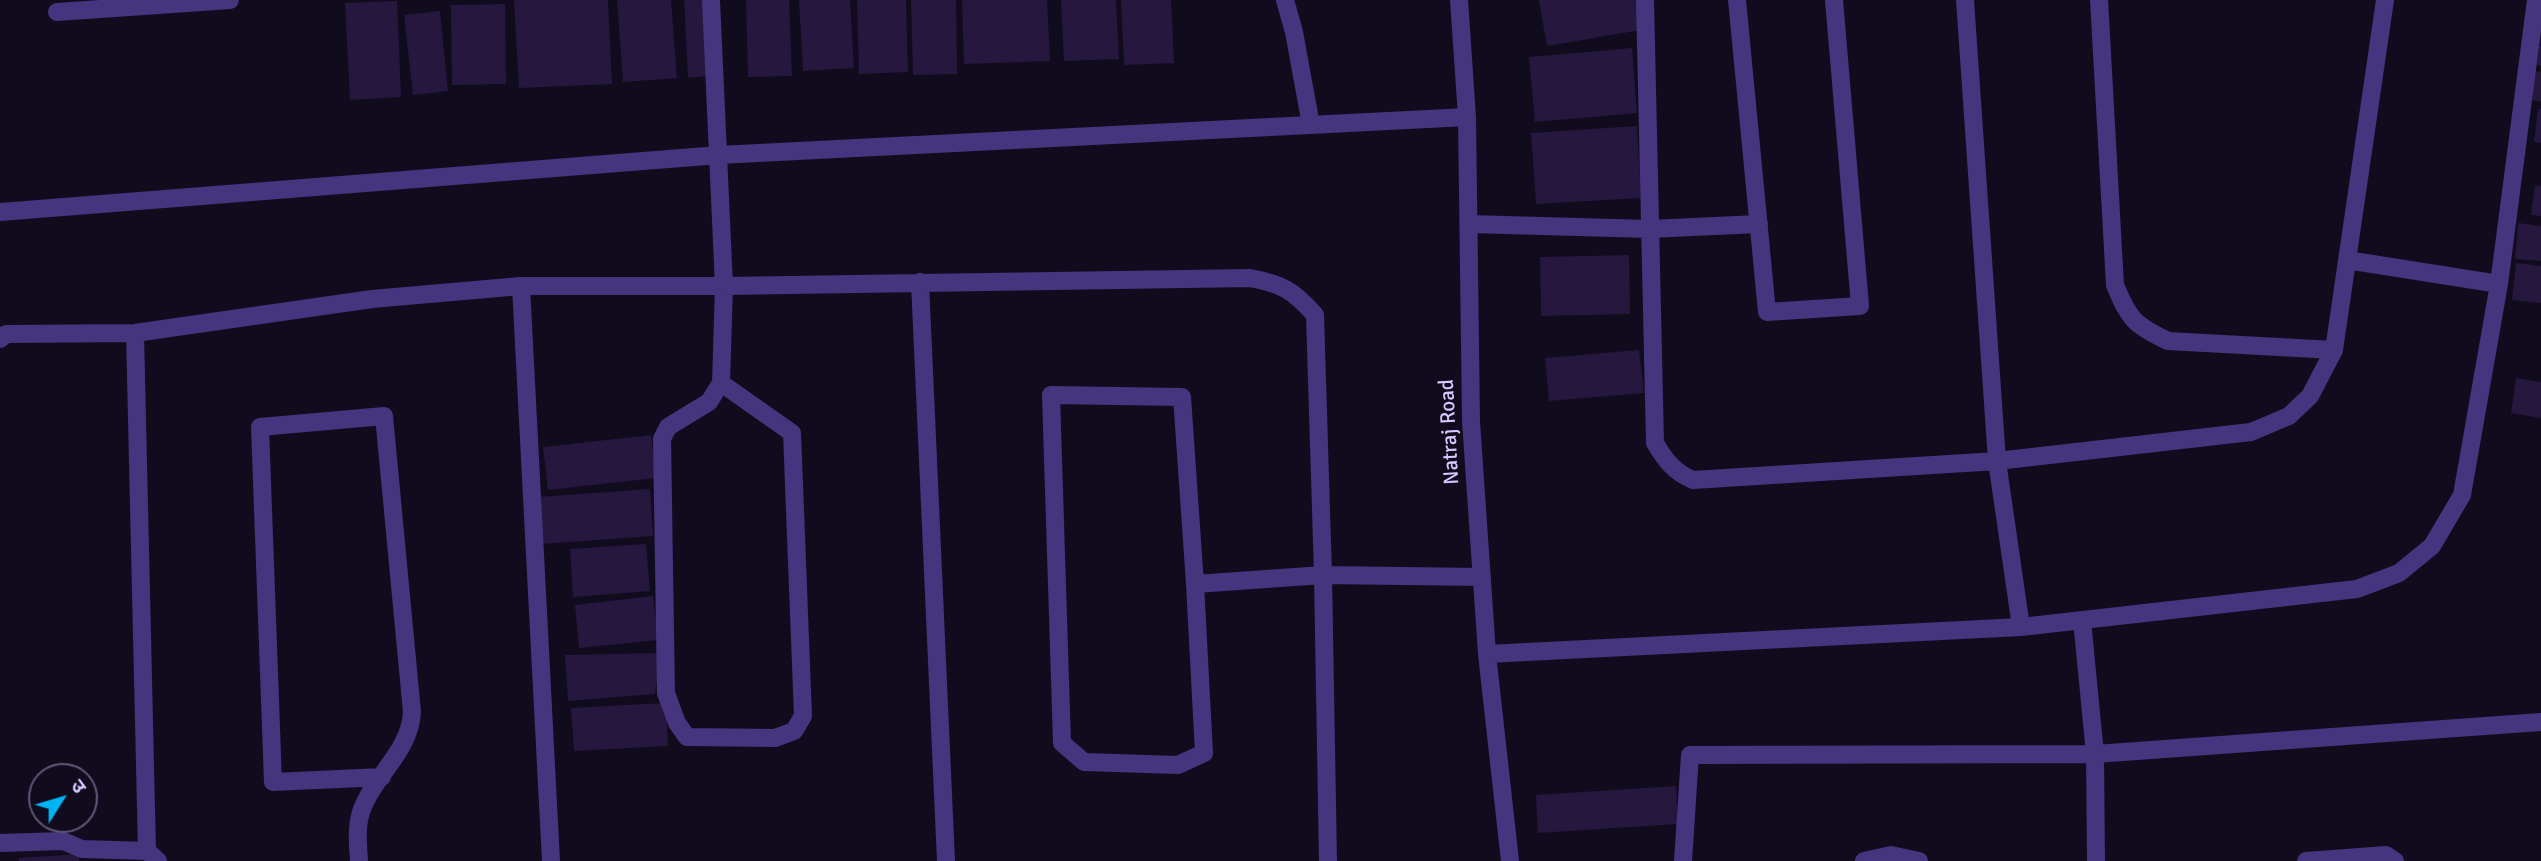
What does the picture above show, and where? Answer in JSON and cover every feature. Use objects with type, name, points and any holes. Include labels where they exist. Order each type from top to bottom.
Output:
[{"type":"street","points":[[57,12],[230,0]]},
{"type":"street","points":[[711,0],[724,286],[721,383],[709,402],[668,427],[662,439],[666,693],[677,723],[687,737],[775,738],[794,731],[803,716],[792,433],[721,383]]},
{"type":"street","points":[[1285,0],[1294,32],[1311,125]]},
{"type":"street","name":"Natraj Road","points":[[1459,0],[1468,117],[1471,421],[1487,654],[1510,861]]},
{"type":"street","points":[[1645,0],[1655,443],[1665,460],[1679,474],[1693,480],[1997,461],[2251,432],[2289,416],[2310,396],[2334,350],[2385,0]]},
{"type":"street","points":[[1737,0],[1767,312],[1860,306],[1834,0]]},
{"type":"street","points":[[1965,0],[1997,461],[2021,627]]},
{"type":"street","points":[[2099,0],[2115,285],[2126,312],[2146,330],[2168,341],[2334,350]]},
{"type":"street","points":[[1487,654],[2021,627],[2357,589],[2399,573],[2432,546],[2462,495],[2499,284],[2536,0]]},
{"type":"street","points":[[0,212],[719,155],[1468,117]]},
{"type":"street","points":[[1469,224],[1650,229],[1759,224]]},
{"type":"street","points":[[2347,260],[2499,284]]},
{"type":"street","points":[[0,339],[6,334],[135,332],[372,299],[521,286],[724,286],[1250,278],[1276,282],[1296,293],[1315,315],[1328,861]]},
{"type":"street","points":[[920,282],[946,861]]},
{"type":"street","points":[[521,286],[551,861]]},
{"type":"street","points":[[0,844],[63,841],[82,849],[153,856],[135,332]]},
{"type":"street","points":[[1051,395],[1182,397],[1195,584],[1204,753],[1178,765],[1084,762],[1062,743],[1051,395]]},
{"type":"street","points":[[359,861],[358,828],[365,801],[382,777],[408,738],[412,727],[384,416],[260,427],[273,782],[382,777]]},
{"type":"street","points":[[1195,584],[1323,575],[1482,577]]},
{"type":"street","points":[[2081,620],[2095,754],[2096,861]]},
{"type":"street","points":[[1683,861],[1690,755],[2095,754],[2541,722]]},
{"type":"street","points":[[1864,861],[1891,855],[1919,861]]},
{"type":"street","points":[[2306,861],[2386,855],[2395,861]]},
{"type":"building","points":[[514,0],[608,0],[612,84],[519,88]]},
{"type":"building","points":[[617,0],[671,0],[677,78],[623,82]]},
{"type":"building","points":[[684,0],[704,0],[706,76],[688,78]]},
{"type":"building","points":[[746,0],[789,0],[792,76],[748,77]]},
{"type":"building","points":[[799,0],[850,0],[854,68],[803,71]]},
{"type":"building","points":[[857,0],[906,0],[908,72],[859,74]]},
{"type":"building","points":[[911,0],[956,0],[957,74],[913,75]]},
{"type":"building","points":[[962,0],[1047,0],[1050,61],[964,64]]},
{"type":"building","points":[[1061,0],[1116,0],[1119,59],[1064,61]]},
{"type":"building","points":[[1121,0],[1171,0],[1174,63],[1124,65]]},
{"type":"building","points":[[1539,0],[1636,0],[1641,30],[1547,46]]},
{"type":"building","points":[[397,1],[401,97],[350,100],[345,3]]},
{"type":"building","points":[[505,4],[506,84],[452,85],[451,5]]},
{"type":"building","points":[[440,11],[448,91],[413,95],[404,15]]},
{"type":"building","points":[[2541,46],[2541,66],[2537,65]]},
{"type":"building","points":[[1632,48],[1637,113],[1535,122],[1529,57]]},
{"type":"building","points":[[2535,71],[2541,72],[2541,102],[2532,100]]},
{"type":"building","points":[[2538,109],[2541,109],[2541,143],[2534,142]]},
{"type":"building","points":[[1637,126],[1641,198],[1536,204],[1531,133]]},
{"type":"building","points":[[2535,185],[2541,186],[2541,216],[2531,215]]},
{"type":"building","points":[[2518,223],[2541,226],[2541,261],[2515,259]]},
{"type":"building","points":[[1629,255],[1630,314],[1541,316],[1540,257]]},
{"type":"building","points":[[2516,263],[2541,266],[2541,303],[2512,300]]},
{"type":"building","points":[[1639,350],[1644,393],[1549,401],[1545,358]]},
{"type":"building","points":[[2516,378],[2541,382],[2541,418],[2511,413]]},
{"type":"building","points":[[651,435],[656,478],[548,490],[543,447]]},
{"type":"building","points":[[650,489],[653,536],[541,544],[538,497]]},
{"type":"building","points":[[646,544],[650,591],[573,597],[570,549]]},
{"type":"building","points":[[653,596],[658,640],[579,648],[575,605]]},
{"type":"building","points":[[660,653],[655,694],[568,701],[565,655]]},
{"type":"building","points":[[666,703],[668,746],[574,751],[571,708]]},
{"type":"building","points":[[1676,786],[1678,824],[1538,833],[1536,795]]},
{"type":"building","points":[[79,854],[79,861],[19,861],[19,858]]}]
